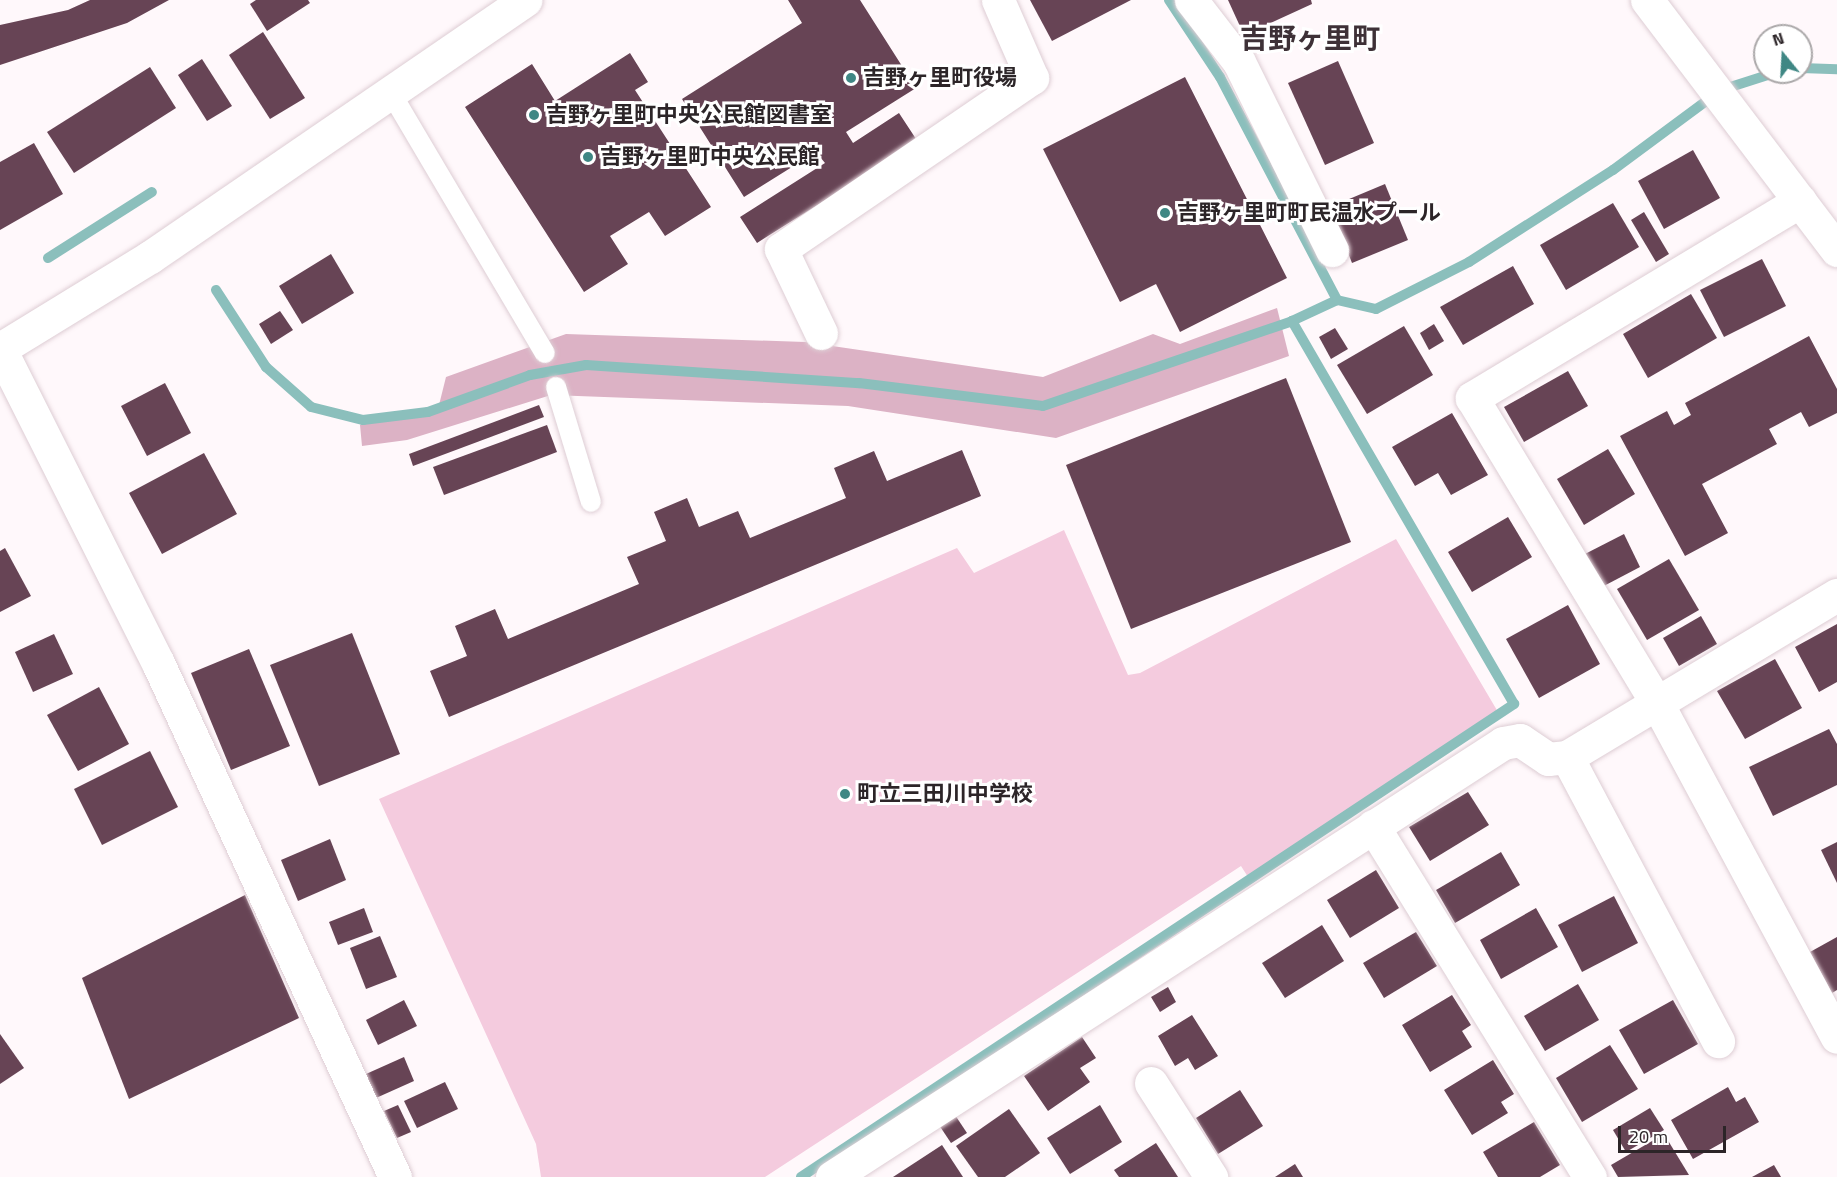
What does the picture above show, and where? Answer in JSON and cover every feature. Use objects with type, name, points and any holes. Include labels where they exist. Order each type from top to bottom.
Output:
[{"type":"street","points":[[396,1177],[158,663],[0,349],[150,257],[526,0]]},
{"type":"street","points":[[821,333],[781,249],[1032,78],[998,0]]},
{"type":"street","points":[[1191,0],[1239,62],[1332,250]]},
{"type":"street","points":[[1647,0],[1837,250]]},
{"type":"street","points":[[1800,201],[1472,398],[1657,703],[1837,1037]]},
{"type":"street","points":[[840,1175],[1503,743],[1520,740],[1548,759],[1567,757],[1837,595]]},
{"type":"street","points":[[1567,757],[1718,1041]]},
{"type":"street","points":[[1373,826],[1590,1177]]},
{"type":"street","points":[[1151,1083],[1211,1177]]},
{"type":"lane","points":[[392,93],[546,353]]},
{"type":"lane","points":[[556,387],[591,502]]},
{"type":"shaded area","points":[[1277,308],[1289,356],[1056,438],[848,406],[551,395],[407,440],[362,446],[360,425],[437,413],[446,377],[566,334],[805,342],[1043,377],[1153,334],[1180,344]]},
{"type":"shaded area","points":[[1064,530],[1128,675],[1140,673],[1396,539],[1498,712],[1248,877],[1241,866],[765,1177],[541,1177],[536,1144],[379,799],[957,548],[974,573]]},
{"type":"building","points":[[90,0],[169,0],[127,23],[0,65],[0,25],[68,10]]},
{"type":"building","points":[[256,0],[308,0],[310,3],[267,31],[250,4]]},
{"type":"building","points":[[788,0],[860,0],[916,88],[846,132],[853,143],[899,113],[918,142],[757,243],[740,217],[825,163],[816,152],[744,197],[682,99],[802,23]]},
{"type":"building","points":[[1030,0],[1131,0],[1052,41]]},
{"type":"building","points":[[1228,0],[1311,0],[1312,4],[1244,35]]},
{"type":"building","points":[[263,32],[305,98],[270,119],[229,55]]},
{"type":"building","name":"吉野ヶ里町中央公民館","points":[[630,53],[648,82],[635,90],[711,207],[665,236],[649,212],[610,236],[628,264],[584,292],[465,107],[532,64],[555,101]]},
{"type":"building","points":[[202,59],[232,106],[207,121],[178,75]]},
{"type":"building","points":[[1338,61],[1374,143],[1325,165],[1288,83]]},
{"type":"building","points":[[150,67],[176,108],[74,173],[47,132]]},
{"type":"building","name":"吉野ヶ里町町民温水プール","points":[[1185,77],[1287,278],[1180,332],[1156,284],[1120,302],[1043,149]]},
{"type":"building","points":[[34,143],[63,194],[0,230],[0,162]]},
{"type":"building","points":[[1693,150],[1720,198],[1664,229],[1638,181]]},
{"type":"building","points":[[1385,184],[1408,240],[1352,263],[1330,207]]},
{"type":"building","points":[[1613,203],[1639,247],[1566,290],[1540,245]]},
{"type":"building","points":[[1644,212],[1669,254],[1656,262],[1631,220]]},
{"type":"building","points":[[331,254],[354,293],[302,324],[279,286]]},
{"type":"building","points":[[1762,259],[1786,306],[1724,337],[1700,290]]},
{"type":"building","points":[[1513,266],[1534,304],[1463,345],[1440,307]]},
{"type":"building","points":[[1691,294],[1717,338],[1648,378],[1623,334]]},
{"type":"building","points":[[280,311],[293,330],[271,344],[259,324]]},
{"type":"building","points":[[1434,324],[1444,341],[1429,350],[1420,333]]},
{"type":"building","points":[[1404,326],[1433,375],[1367,414],[1337,365]]},
{"type":"building","points":[[1335,328],[1348,349],[1331,359],[1319,337]]},
{"type":"building","points":[[1809,336],[1837,389],[1837,413],[1809,427],[1801,412],[1769,429],[1777,444],[1702,484],[1728,533],[1685,556],[1620,436],[1667,411],[1674,425],[1691,415],[1685,403]]},
{"type":"building","points":[[1568,371],[1588,406],[1524,442],[1504,407]]},
{"type":"building","points":[[1286,378],[1351,542],[1131,629],[1066,465]]},
{"type":"building","points":[[165,383],[191,433],[147,456],[121,406]]},
{"type":"building","points":[[539,405],[544,417],[413,466],[409,454]]},
{"type":"building","points":[[1452,413],[1488,475],[1451,495],[1438,473],[1415,486],[1392,447]]},
{"type":"building","points":[[547,425],[557,452],[444,495],[433,467]]},
{"type":"building","points":[[1608,449],[1635,494],[1584,525],[1557,479]]},
{"type":"building","points":[[962,450],[981,496],[449,717],[430,671],[467,656],[455,626],[495,609],[508,639],[639,584],[627,557],[666,541],[654,512],[687,498],[699,527],[738,511],[750,538],[846,498],[834,468],[874,451],[887,481]]},
{"type":"building","points":[[204,453],[237,514],[162,554],[129,493]]},
{"type":"building","points":[[1508,517],[1532,557],[1472,592],[1448,552]]},
{"type":"building","points":[[1624,534],[1640,567],[1600,588],[1583,555]]},
{"type":"building","points":[[5,548],[31,596],[0,612],[0,551]]},
{"type":"building","points":[[1669,559],[1699,610],[1647,640],[1617,589]]},
{"type":"building","points":[[1568,605],[1600,664],[1539,698],[1506,639]]},
{"type":"building","points":[[1701,616],[1717,644],[1679,666],[1663,638]]},
{"type":"building","points":[[1837,624],[1837,682],[1819,692],[1795,647]]},
{"type":"building","points":[[352,633],[400,754],[319,786],[270,665]]},
{"type":"building","points":[[54,634],[73,674],[33,692],[15,652]]},
{"type":"building","points":[[249,649],[290,746],[231,770],[191,673]]},
{"type":"building","points":[[1775,659],[1802,708],[1745,739],[1717,691]]},
{"type":"building","points":[[99,687],[129,744],[78,771],[47,715]]},
{"type":"building","points":[[1829,729],[1837,744],[1837,785],[1773,816],[1749,767]]},
{"type":"building","points":[[150,751],[178,807],[102,845],[74,789]]},
{"type":"building","points":[[1468,792],[1489,825],[1430,861],[1409,827]]},
{"type":"building","points":[[330,839],[346,880],[298,901],[281,860]]},
{"type":"building","points":[[1837,842],[1837,883],[1821,850]]},
{"type":"building","points":[[1501,852],[1520,885],[1455,923],[1436,890]]},
{"type":"building","points":[[1376,870],[1399,908],[1350,938],[1327,900]]},
{"type":"building","points":[[245,895],[299,1018],[129,1099],[82,978]]},
{"type":"building","points":[[1614,896],[1638,943],[1582,972],[1558,925]]},
{"type":"building","points":[[364,908],[373,932],[338,945],[329,922]]},
{"type":"building","points":[[1536,908],[1558,947],[1501,979],[1480,940]]},
{"type":"building","points":[[1322,925],[1344,961],[1285,998],[1262,963]]},
{"type":"building","points":[[1416,932],[1437,966],[1384,998],[1363,963]]},
{"type":"building","points":[[380,936],[397,977],[366,989],[350,948]]},
{"type":"building","points":[[1837,937],[1837,990],[1832,993],[1810,952]]},
{"type":"building","points":[[1578,984],[1599,1020],[1545,1051],[1524,1016]]},
{"type":"building","points":[[1168,987],[1176,1002],[1160,1012],[1151,997]]},
{"type":"building","points":[[1452,995],[1471,1025],[1462,1031],[1472,1047],[1430,1072],[1402,1025]]},
{"type":"building","points":[[404,1000],[417,1026],[378,1045],[366,1020]]},
{"type":"building","points":[[1673,1000],[1698,1044],[1644,1074],[1619,1030]]},
{"type":"building","points":[[1192,1015],[1218,1056],[1195,1070],[1188,1058],[1175,1066],[1158,1036]]},
{"type":"building","points":[[0,1034],[24,1068],[0,1084]]},
{"type":"building","points":[[1082,1037],[1096,1058],[1080,1068],[1090,1082],[1048,1111],[1024,1076]]},
{"type":"building","points":[[1610,1045],[1638,1089],[1582,1122],[1556,1078]]},
{"type":"building","points":[[404,1057],[414,1081],[376,1098],[366,1074]]},
{"type":"building","points":[[1493,1060],[1514,1094],[1501,1102],[1508,1113],[1472,1135],[1444,1090]]},
{"type":"building","points":[[445,1082],[458,1109],[417,1128],[404,1101]]},
{"type":"building","points":[[1728,1087],[1736,1102],[1745,1097],[1759,1122],[1693,1159],[1671,1120]]},
{"type":"building","points":[[1240,1090],[1263,1126],[1218,1154],[1196,1118]]},
{"type":"building","points":[[398,1105],[411,1132],[397,1138],[384,1111]]},
{"type":"building","points":[[1100,1105],[1122,1142],[1070,1174],[1047,1138]]},
{"type":"building","points":[[1650,1108],[1664,1130],[1626,1152],[1613,1130]]},
{"type":"building","points":[[1009,1109],[1040,1153],[1005,1177],[978,1177],[956,1146]]},
{"type":"building","points":[[955,1115],[967,1133],[951,1143],[939,1125]]},
{"type":"building","points":[[1534,1122],[1560,1165],[1540,1177],[1498,1177],[1483,1152]]},
{"type":"building","points":[[1664,1134],[1689,1175],[1618,1177],[1611,1165]]},
{"type":"building","points":[[1156,1143],[1178,1177],[1119,1177],[1114,1170]]},
{"type":"building","points":[[942,1145],[963,1177],[893,1177]]},
{"type":"building","points":[[1295,1164],[1303,1177],[1275,1177]]},
{"type":"building","points":[[1774,1165],[1781,1177],[1752,1177]]},
{"type":"waterway","points":[[1169,0],[1220,77],[1337,300]]},
{"type":"waterway","points":[[1813,68],[1837,69]]},
{"type":"waterway","points":[[216,290],[266,367],[311,407],[363,420],[428,412],[530,375],[586,365],[859,383],[1043,406],[1292,321],[1337,300],[1376,309],[1469,262],[1613,170],[1721,90],[1753,80]]},
{"type":"waterway","points":[[48,258],[152,192]]},
{"type":"waterway","points":[[801,1177],[1514,704],[1292,321]]},
{"type":"place","name":"吉野ヶ里町役場","points":[[851,78]]},
{"type":"place","name":"吉野ヶ里町中央公民館図書室","points":[[534,115]]},
{"type":"place","name":"吉野ヶ里町中央公民館","points":[[588,157]]},
{"type":"place","name":"吉野ヶ里町町民温水プール","points":[[1165,213]]},
{"type":"place","name":"町立三田川中学校","points":[[845,794]]},
{"type":"district","name":"吉野ヶ里町","points":[[1310,38]]}]
